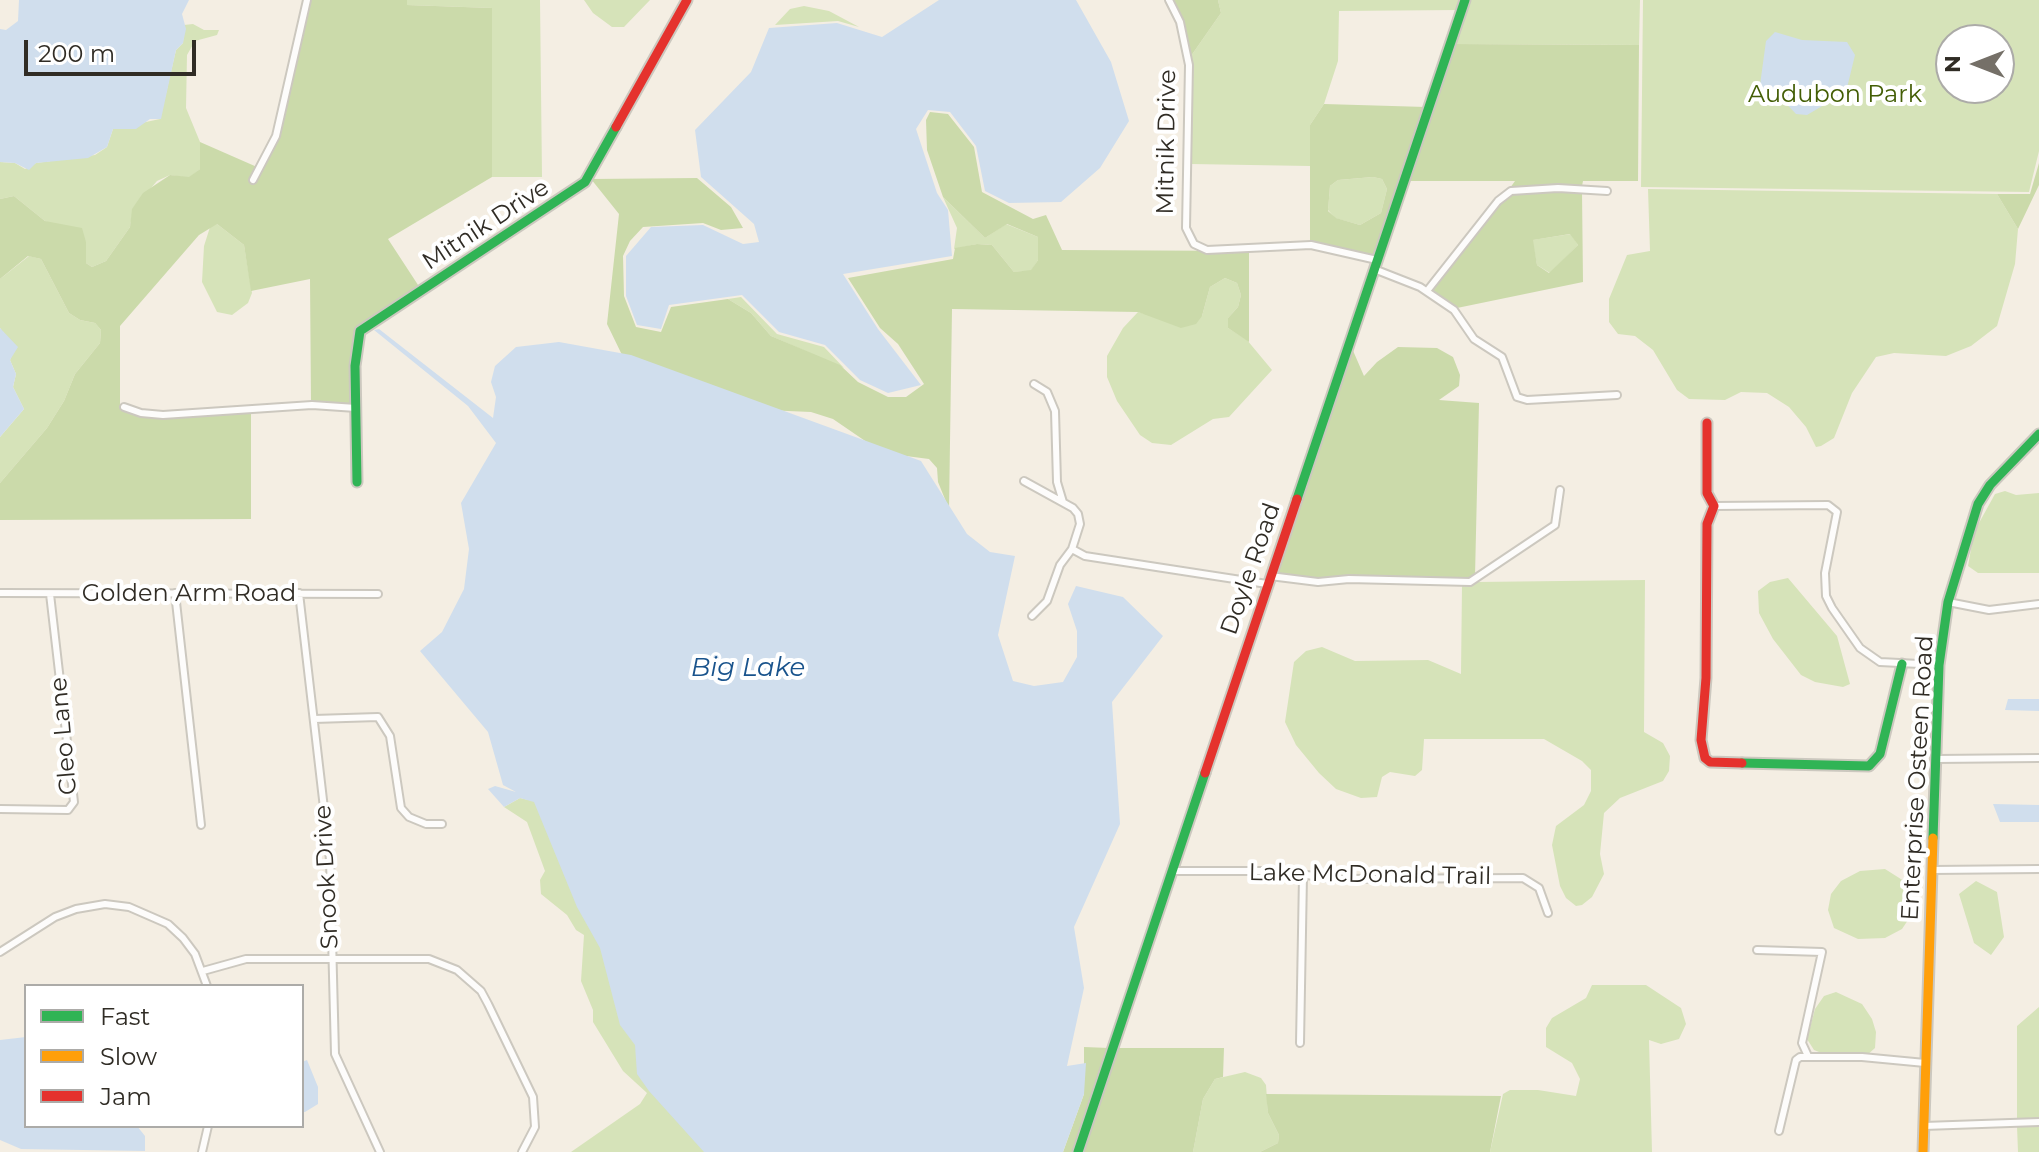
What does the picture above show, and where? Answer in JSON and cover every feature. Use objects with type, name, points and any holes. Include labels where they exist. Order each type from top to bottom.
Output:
[{"type":"street","points":[[253,180],[276,136],[307,0]]},
{"type":"street","name":"Mitnik Drive","points":[[357,482],[355,357],[360,331],[398,302],[437,282],[585,182],[687,0]]},
{"type":"street","name":"Mitnik Drive","points":[[1169,0],[1180,22],[1189,65],[1186,228],[1194,244],[1207,250],[1311,245],[1376,265],[1427,291],[1454,310],[1474,339],[1502,357],[1517,397],[1527,400],[1617,395]]},
{"type":"street","name":"Doyle Road","points":[[1078,1152],[1465,0]]},
{"type":"street","points":[[1427,291],[1498,201],[1511,191],[1558,188],[1607,191]]},
{"type":"street","points":[[1034,384],[1047,392],[1055,411],[1057,482],[1063,502]]},
{"type":"street","points":[[124,407],[141,413],[163,415],[312,405],[356,408]]},
{"type":"street","points":[[1707,423],[1707,493],[1714,506],[1707,524],[1706,678],[1701,740],[1705,758],[1710,762],[1869,766],[1880,754],[1902,664]]},
{"type":"street","name":"Enterprise Osteen Road","points":[[1923,1152],[1939,665],[1948,602],[1978,504],[1990,485],[2039,434]]},
{"type":"street","points":[[1024,481],[1073,508],[1081,519],[1072,549],[1060,565],[1047,601],[1032,616]]},
{"type":"street","points":[[1072,549],[1085,556],[1268,580],[1470,582],[1555,525],[1560,490]]},
{"type":"street","points":[[1714,506],[1828,505],[1837,512],[1825,573],[1826,596],[1868,656],[1880,662],[1939,665]]},
{"type":"street","name":"Golden Arm Road","points":[[0,593],[378,594]]},
{"type":"street","points":[[175,593],[201,825]]},
{"type":"street","name":"Snook Drive","points":[[299,593],[330,860],[335,1054],[380,1152]]},
{"type":"street","name":"Cleo Lane","points":[[0,809],[68,810],[74,802],[50,594]]},
{"type":"street","points":[[1948,602],[1989,610],[2039,604]]},
{"type":"street","points":[[314,719],[378,717],[390,736],[401,808],[409,817],[426,824],[442,824]]},
{"type":"street","points":[[1936,759],[2039,758]]},
{"type":"street","points":[[1932,870],[2039,869]]},
{"type":"street","name":"Lake McDonald Trail","points":[[1171,871],[1523,878],[1539,888],[1548,913]]},
{"type":"street","points":[[1300,1043],[1303,876]]},
{"type":"street","points":[[0,952],[55,917],[105,904],[129,907],[168,924],[195,954],[206,984]]},
{"type":"street","points":[[1757,950],[1822,952],[1802,1043],[1808,1056]]},
{"type":"street","points":[[203,971],[246,959],[429,959],[457,970],[481,991],[533,1097],[535,1114],[532,1137],[522,1152]]},
{"type":"street","points":[[1779,1131],[1796,1060],[1808,1056],[1925,1063]]},
{"type":"street","points":[[1924,1126],[2039,1122]]},
{"type":"street","points":[[202,1152],[208,1128]]},
{"type":"green space","points":[[310,0],[407,0],[407,5],[492,8],[492,177],[388,239],[420,288],[357,329],[352,405],[311,402],[310,279],[251,291],[244,245],[217,224],[199,235],[120,326],[120,410],[163,418],[251,413],[251,519],[0,520],[0,483],[47,428],[64,401],[75,374],[100,343],[101,330],[95,323],[80,320],[69,313],[41,259],[28,256],[0,279],[0,199],[14,196],[45,221],[82,228],[86,263],[92,267],[106,261],[130,227],[132,209],[143,193],[170,175],[189,177],[200,169],[200,142],[257,167],[249,181],[254,184],[279,136]]},
{"type":"green space","points":[[407,0],[540,0],[542,177],[492,177],[492,8],[407,5]]},
{"type":"green space","points":[[584,0],[650,0],[624,27],[612,27],[593,13]]},
{"type":"green space","points":[[1172,0],[1218,0],[1221,13],[1191,56],[1183,21]]},
{"type":"green space","points":[[1218,0],[1462,0],[1458,10],[1339,11],[1338,61],[1324,104],[1310,125],[1310,166],[1191,164],[1191,56],[1221,13]]},
{"type":"green space","points":[[1469,0],[1640,0],[1639,45],[1454,44]]},
{"type":"green space","name":"Audubon Park","points":[[1643,0],[2039,0],[2039,151],[2029,192],[1641,187]]},
{"type":"green space","points":[[804,6],[829,11],[859,27],[838,21],[775,25],[790,9]]},
{"type":"green space","points":[[193,24],[204,30],[219,30],[217,35],[195,41],[187,55],[186,108],[200,142],[200,169],[189,178],[170,175],[157,181],[133,209],[130,227],[106,261],[92,267],[86,263],[86,242],[45,221],[14,196],[0,199],[0,162],[15,163],[25,169],[36,163],[95,155],[107,147],[113,129],[160,119],[176,50],[183,43],[184,25]]},
{"type":"green space","points":[[1454,44],[1639,45],[1638,181],[1583,181],[1582,186],[1510,188],[1515,181],[1407,181]]},
{"type":"green space","points":[[1324,104],[1426,107],[1375,256],[1310,242],[1310,125]],"holes":[[[1382,179],[1387,189],[1381,213],[1360,225],[1336,218],[1328,211],[1330,186],[1338,180]]]},
{"type":"green space","points":[[930,112],[948,114],[974,147],[982,192],[1033,219],[1046,215],[1062,250],[1249,251],[1249,342],[1228,328],[1228,318],[1238,307],[1241,295],[1237,283],[1225,278],[1210,287],[1202,316],[1196,324],[1181,328],[1138,312],[952,309],[949,509],[938,482],[937,468],[929,459],[906,456],[893,460],[833,419],[811,412],[765,410],[623,357],[607,324],[619,214],[591,179],[697,178],[731,207],[743,228],[721,230],[703,223],[643,227],[630,241],[623,256],[624,296],[636,327],[661,332],[671,307],[728,299],[751,313],[771,336],[840,365],[858,382],[888,397],[906,397],[924,384],[898,344],[880,328],[848,278],[953,259],[955,248],[977,244],[992,245],[1014,272],[1031,270],[1038,260],[1038,237],[1007,224],[985,238],[943,197],[927,150],[926,120]]},
{"type":"green space","points":[[2039,163],[2039,185],[2018,229],[1997,194],[2030,194]]},
{"type":"green space","points":[[1382,179],[1387,189],[1381,213],[1360,225],[1335,218],[1328,210],[1330,186],[1338,180]]},
{"type":"green space","points":[[1648,189],[1997,194],[2018,229],[2015,264],[1997,326],[1971,346],[1946,356],[1894,353],[1876,357],[1852,393],[1834,438],[1821,446],[1816,447],[1806,427],[1789,407],[1767,393],[1741,392],[1725,400],[1689,399],[1677,390],[1653,350],[1635,336],[1618,334],[1609,322],[1609,299],[1627,255],[1650,251]]},
{"type":"green space","points":[[1582,192],[1583,282],[1457,308],[1432,290],[1500,203],[1513,193]],"holes":[[[1570,234],[1578,245],[1549,273],[1537,265],[1533,240]]]},
{"type":"green space","points":[[943,197],[985,238],[1006,224],[1038,237],[1038,260],[1031,271],[1014,272],[992,245],[977,244],[954,249],[957,228]]},
{"type":"green space","points":[[211,224],[217,224],[244,245],[252,293],[248,303],[232,315],[217,312],[202,282],[204,246]]},
{"type":"green space","points":[[1571,234],[1578,245],[1550,273],[1537,265],[1532,240]]},
{"type":"green space","points":[[29,256],[41,259],[69,313],[80,320],[95,323],[101,330],[100,343],[75,374],[64,401],[47,428],[0,483],[0,437],[24,409],[13,387],[16,374],[10,360],[14,350],[0,328],[0,279]]},
{"type":"green space","points":[[1225,278],[1237,283],[1241,295],[1238,307],[1228,318],[1228,328],[1247,340],[1272,370],[1229,417],[1213,419],[1171,445],[1152,443],[1140,435],[1117,401],[1107,377],[1107,356],[1123,328],[1138,312],[1153,316],[1202,316],[1210,287]]},
{"type":"green space","points":[[741,297],[777,334],[824,347],[844,368],[771,336],[751,313],[728,299]]},
{"type":"green space","points":[[1351,346],[1364,376],[1398,347],[1437,348],[1453,357],[1460,375],[1459,386],[1439,400],[1479,403],[1475,576],[1462,579],[1349,576],[1318,579],[1275,574]]},
{"type":"green space","points":[[2005,491],[2016,495],[2039,493],[2039,573],[1978,573],[1968,566],[1974,532],[1995,494]]},
{"type":"green space","points":[[1788,578],[1837,636],[1850,684],[1843,687],[1815,682],[1801,675],[1773,639],[1759,613],[1758,591],[1770,582]]},
{"type":"green space","points":[[1645,580],[1644,732],[1663,743],[1670,756],[1669,771],[1663,781],[1620,798],[1604,813],[1600,854],[1604,874],[1592,897],[1582,905],[1576,906],[1566,898],[1560,886],[1552,845],[1556,826],[1584,805],[1591,791],[1591,770],[1582,761],[1544,739],[1424,739],[1422,770],[1415,776],[1390,772],[1382,777],[1377,797],[1361,798],[1336,789],[1319,773],[1296,745],[1285,722],[1294,662],[1306,651],[1322,647],[1355,661],[1428,660],[1461,674],[1462,585],[1477,582]]},
{"type":"green space","points":[[520,798],[538,802],[787,1152],[571,1152],[640,1104],[647,1093],[623,1071],[593,1022],[593,1010],[581,981],[584,935],[576,930],[567,915],[541,894],[540,880],[545,871],[527,822],[504,807]]},
{"type":"green space","points":[[1885,869],[1904,881],[1909,904],[1908,920],[1902,929],[1885,938],[1858,939],[1834,928],[1828,910],[1831,894],[1841,881],[1860,871]]},
{"type":"green space","points":[[1976,881],[1997,892],[2004,937],[1991,955],[1974,943],[1959,894]]},
{"type":"green space","points":[[1592,985],[1646,985],[1681,1008],[1686,1024],[1679,1039],[1661,1044],[1649,1040],[1652,1152],[1490,1152],[1503,1094],[1510,1090],[1538,1090],[1576,1096],[1580,1079],[1572,1063],[1546,1047],[1546,1028],[1552,1018],[1586,998]]},
{"type":"green space","points":[[1836,992],[1862,1004],[1872,1019],[1876,1032],[1875,1048],[1866,1056],[1824,1054],[1814,1050],[1807,1039],[1815,1009],[1824,996]]},
{"type":"green space","points":[[2039,1007],[2039,1119],[2017,1120],[2017,1026]]},
{"type":"green space","points":[[1084,1047],[1109,1048],[1075,1152],[1063,1152],[1084,1094]]},
{"type":"green space","points":[[1116,1048],[1224,1048],[1223,1077],[1215,1079],[1203,1099],[1193,1152],[1082,1152]]},
{"type":"green space","points":[[1245,1072],[1261,1078],[1266,1085],[1268,1113],[1279,1135],[1278,1143],[1260,1152],[1193,1152],[1203,1099],[1215,1079]]},
{"type":"green space","points":[[1266,1094],[1501,1096],[1490,1152],[1260,1152],[1278,1143],[1279,1135],[1268,1113]]},
{"type":"green space","points":[[2039,1125],[2039,1152],[2018,1152],[2017,1126]]},
{"type":"water","points":[[19,0],[189,0],[182,14],[186,29],[183,43],[176,50],[161,119],[150,119],[136,129],[113,129],[107,147],[88,158],[36,163],[29,170],[15,163],[0,162],[0,29],[6,30],[18,21]]},
{"type":"water","points":[[939,0],[1076,0],[1111,62],[1129,121],[1100,168],[1061,202],[1009,203],[985,191],[976,146],[950,112],[928,110],[916,129],[937,193],[948,210],[952,256],[843,274],[878,329],[921,385],[888,393],[860,380],[825,345],[779,332],[742,295],[669,305],[661,329],[637,325],[626,296],[626,256],[651,227],[703,225],[743,244],[759,242],[754,224],[701,177],[695,130],[751,72],[769,28],[837,23],[882,37]]},
{"type":"water","points":[[1775,32],[1802,40],[1847,42],[1855,55],[1846,92],[1807,115],[1796,114],[1778,95],[1768,93],[1760,85],[1766,41]]},
{"type":"water","points":[[0,328],[18,347],[10,360],[16,374],[13,387],[24,409],[0,437]]},
{"type":"water","name":"Big Lake","points":[[379,329],[493,418],[496,397],[491,382],[495,366],[516,347],[559,342],[631,355],[921,461],[967,534],[990,552],[1015,556],[998,635],[1013,681],[1034,686],[1063,682],[1077,657],[1077,631],[1068,604],[1076,586],[1123,597],[1163,636],[1112,702],[1120,824],[1074,927],[1084,988],[1067,1066],[1086,1063],[1084,1094],[1063,1152],[704,1152],[649,1091],[637,1074],[635,1045],[620,1025],[600,948],[577,907],[534,802],[520,798],[504,807],[488,789],[495,786],[516,792],[503,785],[488,732],[420,651],[442,632],[464,589],[469,549],[461,503],[496,443],[468,406],[374,330]]},
{"type":"water","points":[[2008,699],[2039,699],[2039,711],[2005,710]]},
{"type":"water","points":[[1993,804],[2039,805],[2039,822],[2000,822]]},
{"type":"water","points":[[24,1037],[24,1128],[139,1128],[145,1136],[145,1151],[21,1149],[0,1140],[0,1040]]},
{"type":"water","points":[[307,1060],[318,1087],[318,1104],[305,1112],[304,1112],[304,1061]]},
{"type":"traffic: fast","points":[[1297,499],[1465,0]]},
{"type":"traffic: fast","points":[[357,482],[355,366],[360,331],[585,182],[616,127]]},
{"type":"traffic: fast","points":[[1933,838],[1939,665],[1948,602],[1978,504],[1990,485],[2039,434]]},
{"type":"traffic: fast","points":[[1742,763],[1869,766],[1880,754],[1902,664]]},
{"type":"traffic: fast","points":[[1078,1152],[1205,773]]},
{"type":"traffic: slow","points":[[1923,1152],[1933,838]]},
{"type":"traffic: jam","points":[[616,127],[687,0]]},
{"type":"traffic: jam","points":[[1707,423],[1707,493],[1714,506],[1707,524],[1706,678],[1701,740],[1705,758],[1710,762],[1742,763]]},
{"type":"traffic: jam","points":[[1205,773],[1297,499]]}]
